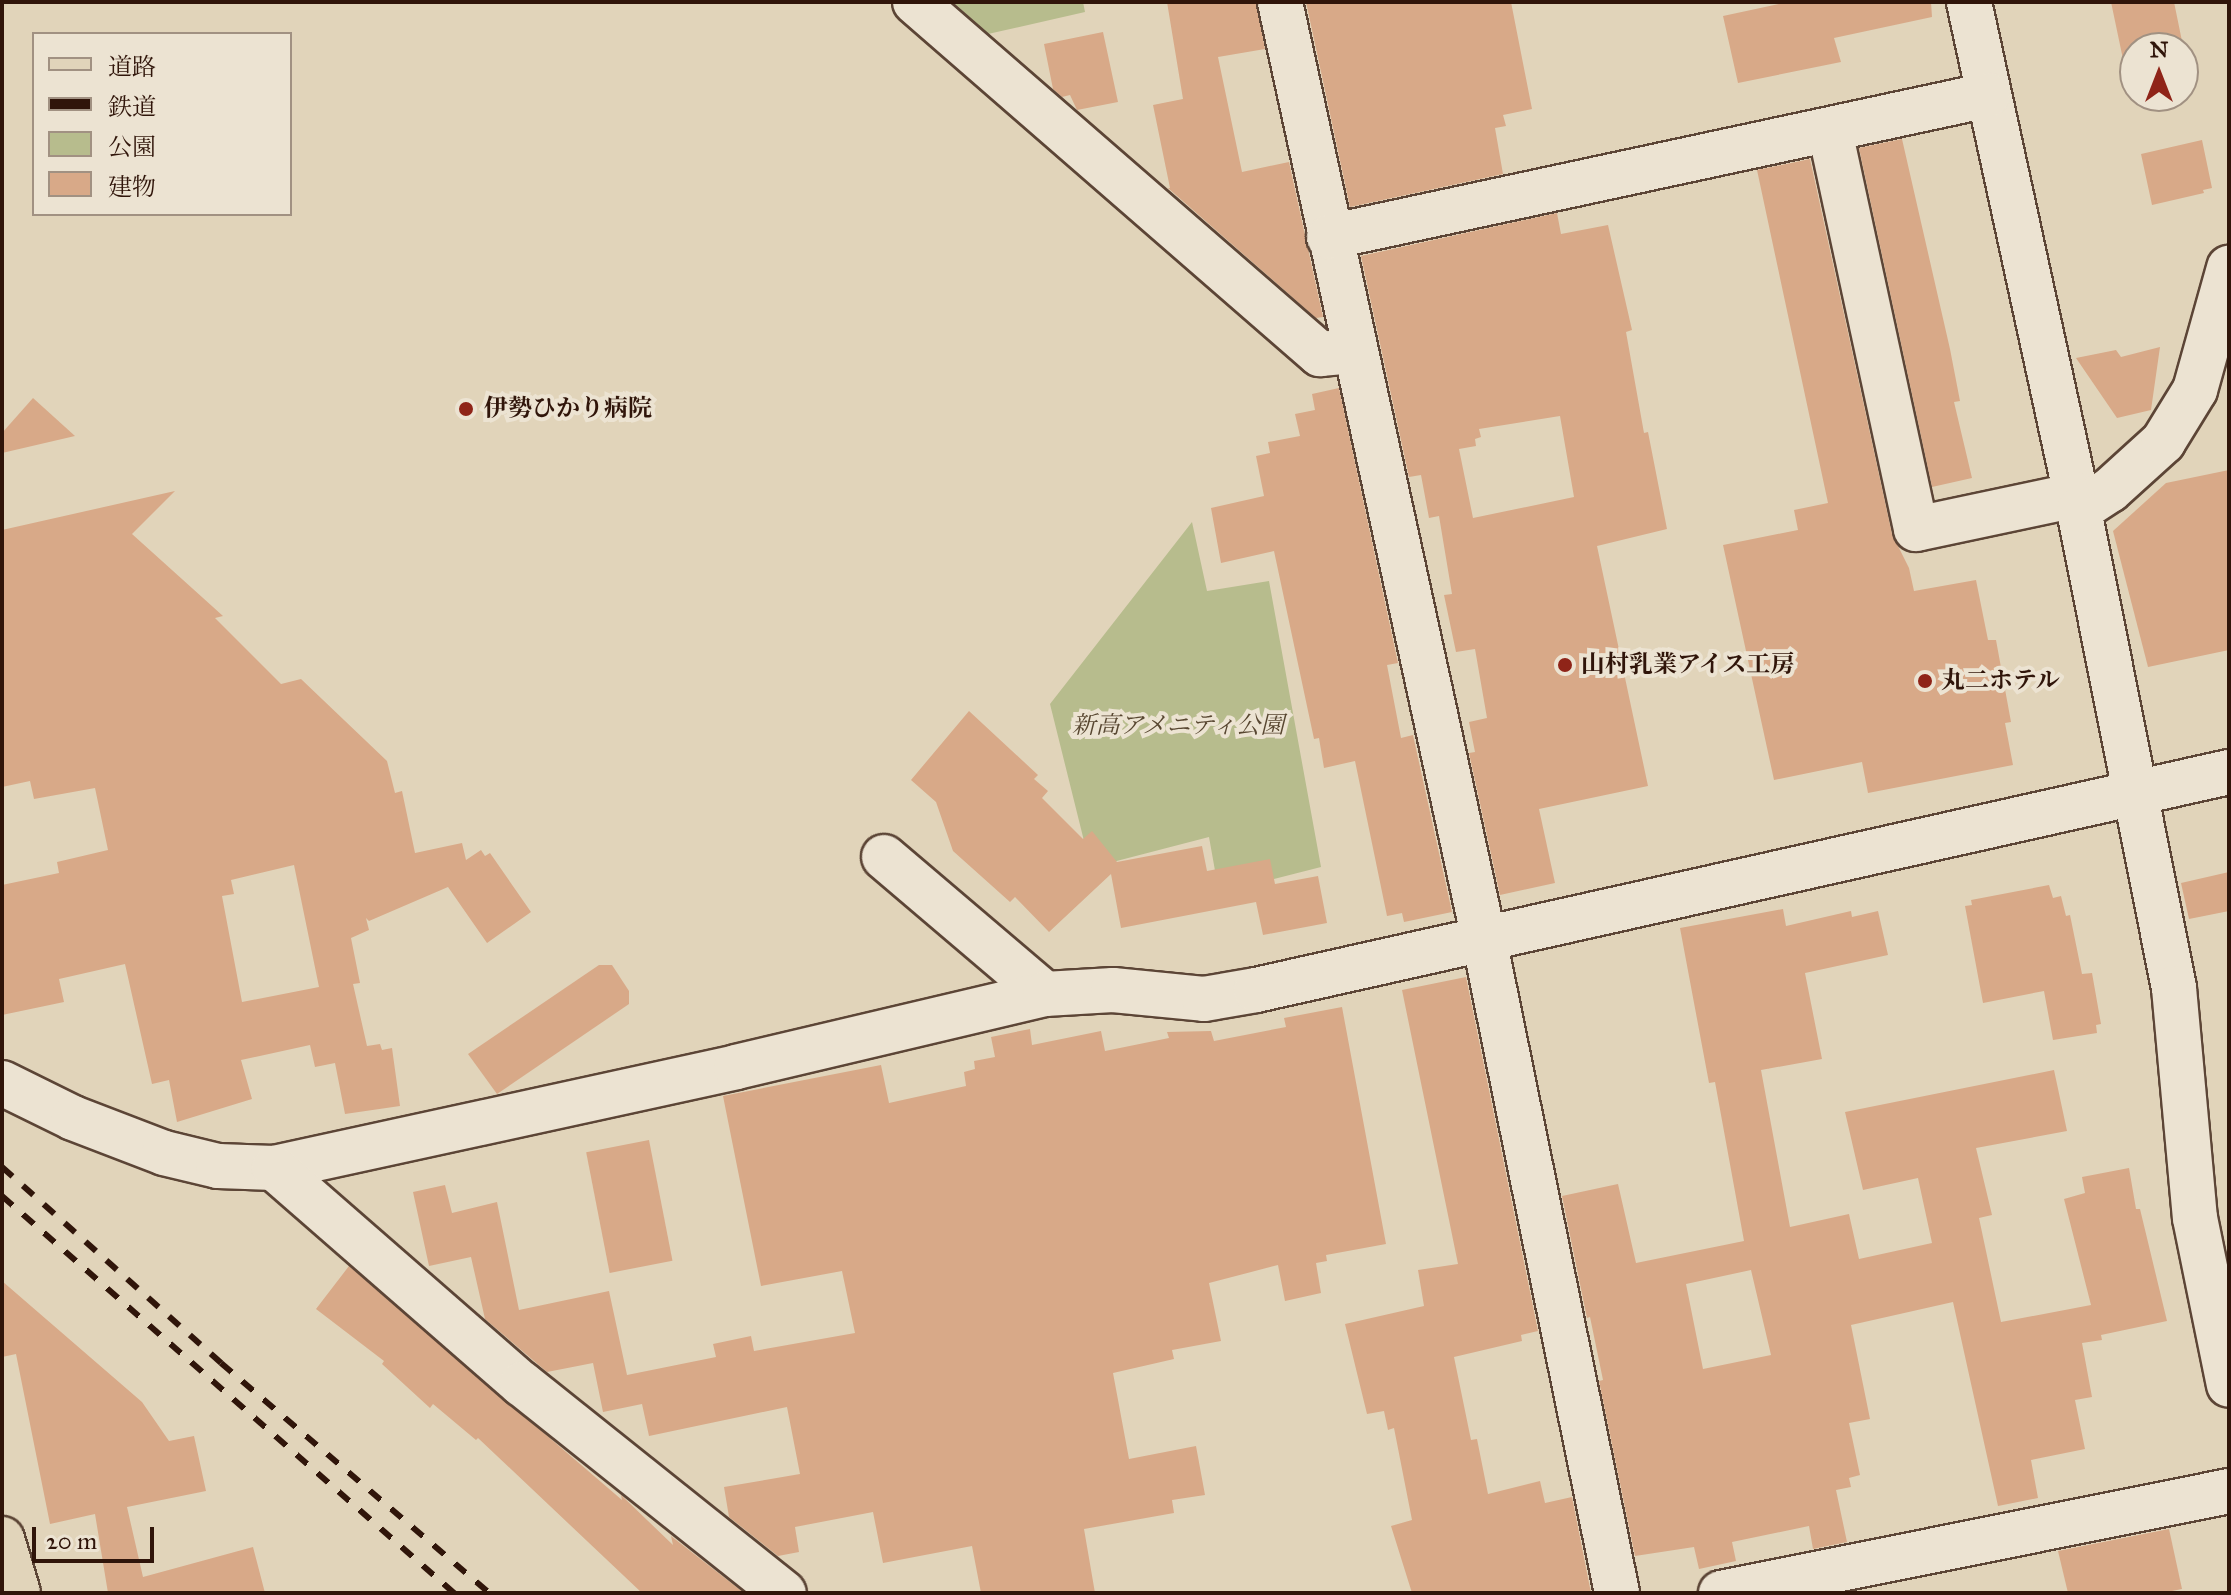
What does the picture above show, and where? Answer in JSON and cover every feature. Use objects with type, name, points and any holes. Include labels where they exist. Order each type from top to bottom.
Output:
[{"type":"main road","points":[[2,1539],[18,1593]]},
{"type":"street","points":[[915,2],[1320,354],[1354,351]]},
{"type":"street","points":[[1280,2],[1484,939],[1617,1593]]},
{"type":"street","points":[[1969,2],[2077,502],[2174,988],[2195,1218],[2229,1385]]},
{"type":"street","points":[[1329,237],[1988,95]]},
{"type":"street","points":[[1830,131],[1916,529],[2077,502],[2110,490],[2163,442],[2195,390],[2229,268]]},
{"type":"street","points":[[2,1083],[73,1118],[164,1153],[218,1166],[274,1168],[736,1067],[1045,994],[1113,990],[1204,999],[2229,772]]},
{"type":"street","points":[[884,857],[1045,994]]},
{"type":"street","points":[[274,1168],[522,1384],[784,1593]]},
{"type":"street","points":[[1721,1593],[2229,1491]]},
{"type":"green space","points":[[953,2],[1083,2],[1085,12],[988,34]]},
{"type":"green space","name":"新高アメニティ公園","points":[[1192,522],[1207,591],[1269,581],[1321,867],[1219,893],[1209,837],[1105,864],[1086,849],[1050,704]]},
{"type":"building","points":[[1167,2],[1256,2],[1265,49],[1218,57],[1242,172],[1289,162],[1323,317],[1316,318],[1168,188],[1153,105],[1183,99]]},
{"type":"building","points":[[1306,2],[1511,2],[1532,109],[1503,115],[1506,126],[1495,128],[1503,174],[1350,207]]},
{"type":"building","points":[[1788,2],[1931,2],[1932,17],[1834,38],[1841,62],[1738,83],[1723,16]]},
{"type":"building","points":[[2111,2],[2174,2],[2180,32],[2119,32],[2119,40]]},
{"type":"building","points":[[1103,32],[1118,102],[1077,110],[1070,95],[1062,97],[1053,89],[1044,44]]},
{"type":"building","points":[[1902,139],[1950,349],[1960,401],[1954,402],[1972,478],[1932,487],[1859,148]]},
{"type":"building","points":[[2202,140],[2212,188],[2203,190],[2204,193],[2152,205],[2141,154]]},
{"type":"building","points":[[1810,159],[1892,534],[1909,568],[1914,591],[1976,580],[1988,640],[1996,640],[2011,722],[2005,723],[2013,765],[1868,793],[1862,762],[1774,780],[1723,545],[1798,530],[1794,510],[1828,503],[1757,170]]},
{"type":"building","points":[[1557,213],[1561,234],[1608,225],[1632,330],[1626,332],[1644,433],[1648,432],[1667,529],[1597,546],[1648,786],[1539,809],[1555,883],[1500,895],[1469,753],[1475,752],[1469,722],[1487,718],[1475,649],[1456,652],[1444,595],[1452,594],[1439,516],[1429,518],[1421,475],[1409,477],[1361,256]],"holes":[[[1560,416],[1574,497],[1473,518],[1459,449],[1476,446],[1475,439],[1481,437],[1479,429]]]},
{"type":"building","points":[[2160,347],[2151,410],[2117,418],[2076,358],[2116,350],[2121,357]]},
{"type":"building","points":[[1339,388],[1398,663],[1387,665],[1401,738],[1413,735],[1452,912],[1404,922],[1402,913],[1387,916],[1355,761],[1324,768],[1319,738],[1314,739],[1274,551],[1221,563],[1211,508],[1264,496],[1256,456],[1270,453],[1268,442],[1300,436],[1295,414],[1315,410],[1312,394]]},
{"type":"building","points":[[33,398],[75,436],[2,453],[2,433]]},
{"type":"building","points":[[2229,470],[2229,650],[2148,667],[2113,531],[2166,483]]},
{"type":"building","points":[[175,491],[132,534],[223,616],[215,618],[281,684],[301,679],[387,761],[395,793],[402,791],[415,853],[462,843],[466,860],[481,850],[485,856],[490,853],[531,912],[487,943],[448,887],[369,921],[366,918],[369,930],[351,938],[360,983],[353,984],[367,1046],[380,1044],[382,1050],[392,1048],[400,1106],[345,1114],[335,1063],[315,1067],[310,1045],[241,1060],[252,1099],[177,1122],[169,1080],[152,1084],[125,964],[59,979],[64,1002],[2,1015],[2,885],[59,873],[57,862],[108,850],[95,788],[34,799],[30,781],[2,787],[2,530]],"holes":[[[294,865],[319,987],[242,1002],[222,896],[234,894],[231,880]]]},
{"type":"building","points":[[969,711],[1038,775],[1034,779],[1048,791],[1042,798],[1083,839],[1092,831],[1117,862],[1202,846],[1207,871],[1270,859],[1275,884],[1318,876],[1327,923],[1263,935],[1256,902],[1121,928],[1111,874],[1049,932],[1015,897],[1010,902],[953,851],[936,802],[911,780]]},
{"type":"building","points":[[2229,872],[2229,911],[2189,919],[2181,883]]},
{"type":"building","points":[[2049,885],[2053,898],[2061,896],[2066,916],[2070,915],[2082,974],[2092,973],[2101,1024],[2096,1025],[2097,1033],[2053,1040],[2044,991],[1983,1003],[1965,906],[1972,905],[1971,900]]},
{"type":"building","points":[[1783,909],[1786,926],[1851,911],[1852,917],[1878,911],[1888,955],[1805,973],[1822,1059],[1761,1070],[1790,1227],[1849,1214],[1859,1259],[1932,1243],[1918,1178],[1863,1190],[1845,1112],[2054,1070],[2067,1131],[1976,1148],[1992,1215],[1979,1218],[2001,1322],[2091,1305],[2064,1199],[2085,1193],[2082,1177],[2129,1168],[2136,1209],[2140,1209],[2167,1321],[2101,1335],[2102,1340],[2082,1343],[2092,1397],[2075,1400],[2085,1449],[2031,1460],[2038,1498],[1998,1506],[1953,1302],[1851,1325],[1870,1419],[1849,1423],[1860,1475],[1849,1478],[1851,1487],[1836,1490],[1847,1542],[1813,1549],[1809,1526],[1732,1542],[1736,1561],[1699,1569],[1694,1547],[1635,1556],[1599,1381],[1603,1380],[1562,1196],[1618,1184],[1636,1263],[1744,1241],[1715,1082],[1709,1083],[1680,928]],"holes":[[[1751,1270],[1771,1355],[1703,1369],[1686,1284]]]},
{"type":"building","points":[[599,965],[612,965],[629,991],[629,1004],[497,1094],[468,1054]]},
{"type":"building","points":[[1466,977],[1538,1331],[1521,1335],[1522,1341],[1454,1357],[1471,1440],[1477,1439],[1488,1494],[1540,1481],[1545,1503],[1572,1497],[1591,1593],[1412,1593],[1391,1526],[1412,1520],[1394,1428],[1388,1430],[1384,1411],[1367,1414],[1345,1324],[1424,1306],[1418,1270],[1458,1264],[1402,990]]},
{"type":"building","points":[[1342,1007],[1386,1244],[1326,1255],[1327,1261],[1316,1263],[1321,1293],[1285,1301],[1278,1265],[1209,1283],[1221,1341],[1172,1350],[1174,1359],[1113,1373],[1129,1459],[1196,1446],[1205,1495],[1172,1500],[1174,1513],[1084,1529],[1095,1593],[981,1593],[972,1546],[883,1563],[873,1512],[795,1527],[799,1552],[778,1556],[729,1517],[724,1487],[800,1474],[787,1407],[649,1436],[642,1404],[603,1412],[593,1363],[547,1372],[485,1319],[471,1257],[429,1266],[413,1192],[445,1185],[452,1213],[497,1202],[519,1310],[609,1291],[627,1375],[716,1357],[713,1344],[751,1336],[754,1351],[855,1333],[842,1271],[761,1286],[723,1096],[881,1065],[889,1103],[966,1086],[964,1072],[975,1069],[974,1061],[995,1057],[991,1037],[1030,1029],[1032,1045],[1101,1031],[1105,1051],[1169,1038],[1167,1032],[1211,1031],[1214,1041],[1286,1027],[1284,1018]]},
{"type":"building","points":[[649,1140],[672,1261],[610,1273],[586,1152]]},
{"type":"building","points":[[349,1266],[622,1500],[621,1495],[673,1545],[671,1536],[744,1593],[642,1593],[478,1438],[476,1440],[433,1404],[430,1408],[382,1364],[384,1361],[316,1309]]},
{"type":"building","points":[[2,1281],[142,1402],[169,1441],[194,1436],[206,1491],[127,1507],[143,1577],[253,1547],[265,1593],[108,1593],[95,1514],[50,1524],[16,1354],[2,1357]]},
{"type":"building","points":[[2169,1529],[2182,1589],[2162,1593],[2068,1593],[2058,1551]]},
{"type":"railway","points":[[2,1167],[221,1363],[489,1593]]},
{"type":"railway","points":[[2,1196],[454,1593]]},
{"type":"place","name":"伊勢ひかり病院","points":[[466,409]]},
{"type":"place","name":"山村乳業アイス工房","points":[[1565,665]]},
{"type":"place","name":"丸二ホテル","points":[[1925,681]]}]
